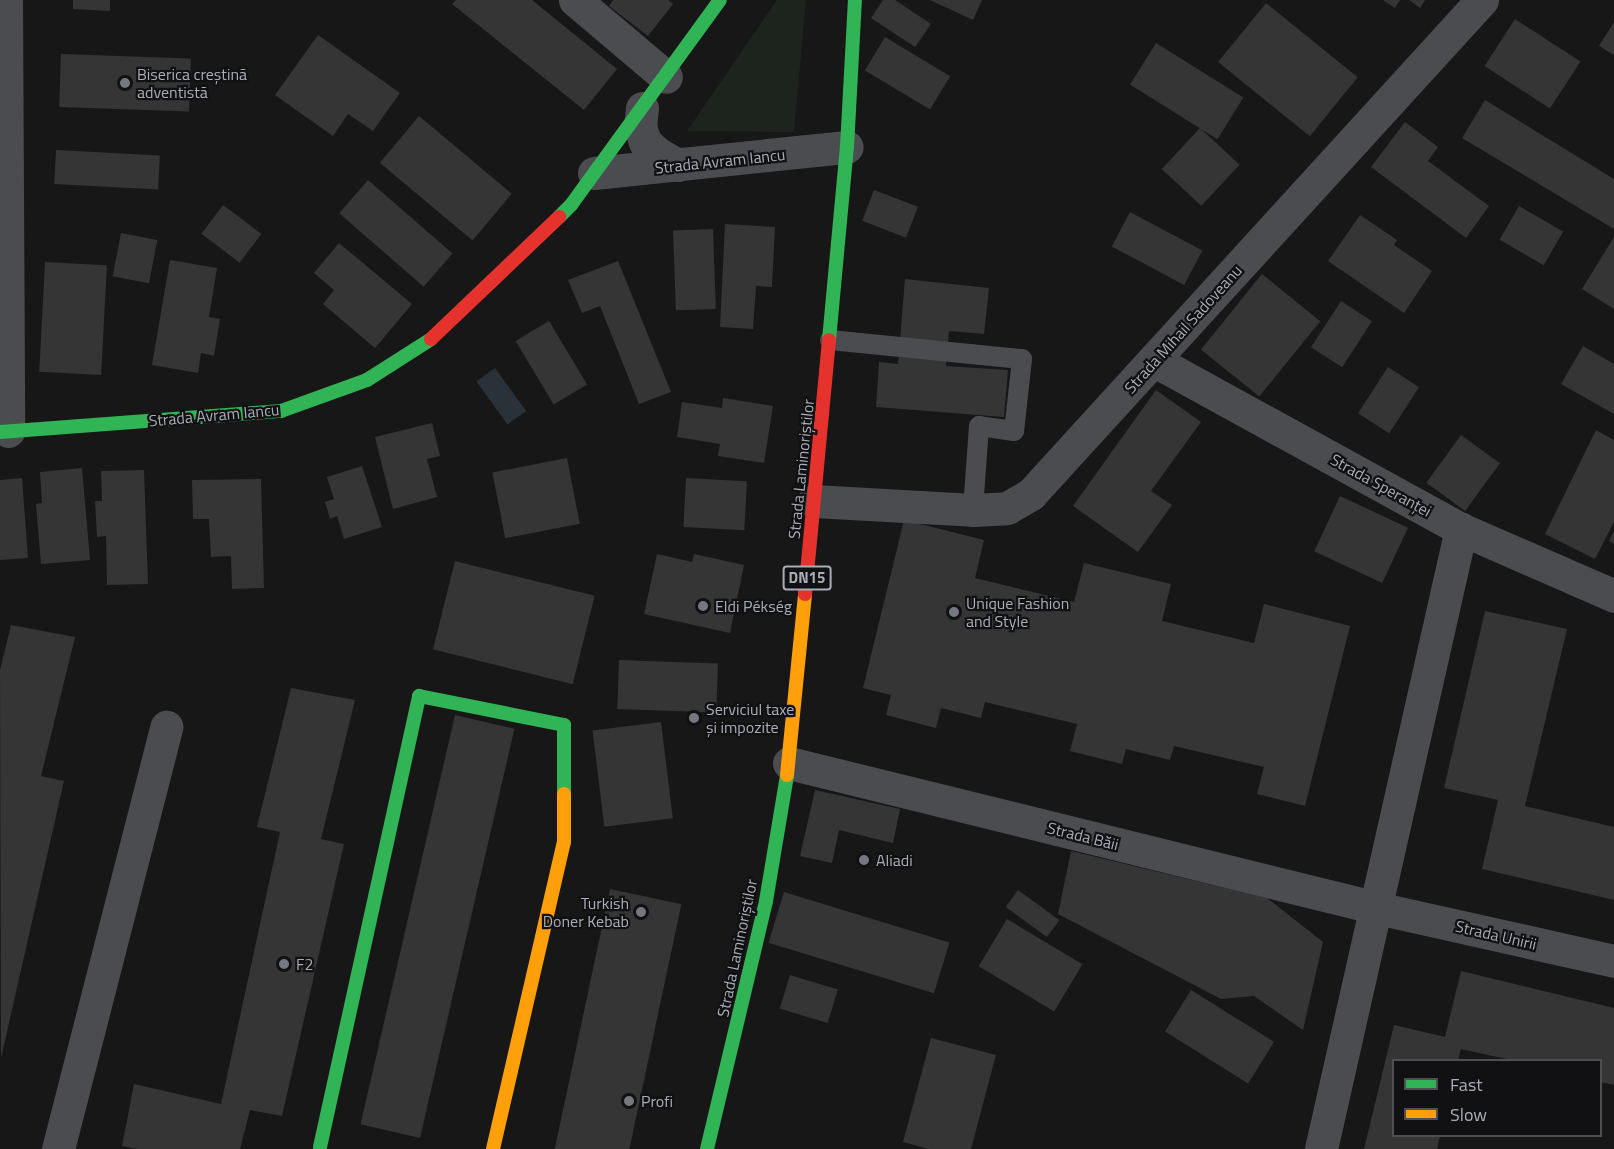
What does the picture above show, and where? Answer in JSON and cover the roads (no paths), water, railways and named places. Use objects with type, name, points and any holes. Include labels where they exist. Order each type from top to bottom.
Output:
[{"type":"street","points":[[4,431],[6,0]]},
{"type":"street","points":[[575,0],[666,77]]},
{"type":"street","name":"Strada Avram Iancu","points":[[4,431],[281,411],[367,380],[426,344],[571,205],[720,0]]},
{"type":"street","name":"Strada Laminoriștilor","points":[[707,1149],[766,901],[789,763],[847,147],[855,0]]},
{"type":"street","name":"Strada Mihail Sadoveanu","points":[[814,501],[973,510],[1007,508],[1031,494],[1155,361],[1482,0]]},
{"type":"street","points":[[642,108],[640,126],[645,142],[657,153],[678,165]]},
{"type":"street","name":"Strada Avram Iancu","points":[[594,174],[847,147]]},
{"type":"street","name":"Strada Speranței","points":[[1155,361],[1461,529],[1614,596]]},
{"type":"street","points":[[1321,1149],[1461,529]]},
{"type":"street","points":[[322,1148],[419,696],[564,725],[564,842],[494,1149]]},
{"type":"street","points":[[58,1149],[166,727]]},
{"type":"street","name":"Strada Băii","points":[[789,763],[1377,908]]},
{"type":"street","name":"Strada Unirii","points":[[1377,908],[1614,961]]},
{"type":"lane","points":[[830,340],[1022,359],[1014,431],[979,426],[973,510]]},
{"type":"place","name":"Biserica creștină adventistă","points":[[125,83]]},
{"type":"place","name":"Eldi Pékség","points":[[703,606]]},
{"type":"place","name":"Unique Fashion and Style","points":[[954,612]]},
{"type":"place","name":"Serviciul taxe și impozite","points":[[694,718]]},
{"type":"place","name":"Aliadi","points":[[864,860]]},
{"type":"place","name":"Turkish Doner Kebab","points":[[641,912]]},
{"type":"place","name":"F2","points":[[284,964]]},
{"type":"place","name":"Profi","points":[[629,1101]]}]
